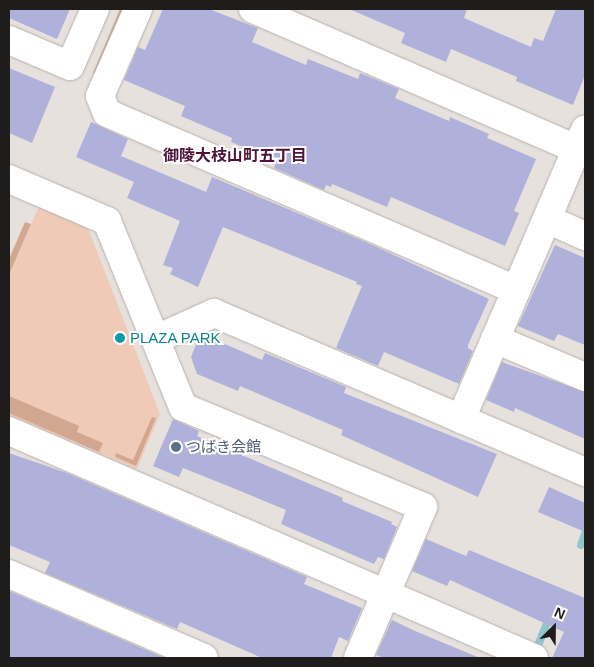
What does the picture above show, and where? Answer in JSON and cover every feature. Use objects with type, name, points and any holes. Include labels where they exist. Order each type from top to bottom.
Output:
[{"type":"street","points":[[9,40],[70,66],[95,9]]},
{"type":"street","points":[[138,9],[100,96],[107,113],[516,290]]},
{"type":"street","points":[[253,9],[582,144],[547,219],[461,419]]},
{"type":"street","points":[[9,179],[107,221],[183,407],[423,507],[358,658]]},
{"type":"street","points":[[547,219],[585,236]]},
{"type":"street","points":[[156,339],[214,313],[585,472]]},
{"type":"street","points":[[495,340],[585,377]]},
{"type":"street","points":[[9,431],[534,658]]},
{"type":"street","points":[[9,574],[204,658]]},
{"type":"shaded area","points":[[120,9],[130,9],[101,76],[93,73]]},
{"type":"shaded area","points":[[40,204],[86,223],[160,414],[137,469],[9,415],[9,276]]},
{"type":"shaded area","points":[[25,222],[31,224],[9,275],[9,259]]},
{"type":"shaded area","points":[[9,396],[79,426],[77,432],[103,443],[99,452],[9,413]]},
{"type":"shaded area","points":[[152,417],[156,418],[136,466],[115,457],[116,453],[133,460]]},
{"type":"building","points":[[9,9],[70,9],[57,39],[9,18]]},
{"type":"building","points":[[163,9],[209,9],[258,28],[252,42],[306,65],[308,59],[358,79],[360,73],[399,89],[395,98],[449,121],[450,117],[489,134],[487,138],[536,159],[514,211],[519,213],[505,246],[391,197],[387,207],[332,184],[331,187],[326,185],[324,190],[274,168],[276,161],[231,142],[232,138],[181,116],[185,106],[124,80],[138,47],[145,50]]},
{"type":"building","points":[[349,9],[467,9],[464,18],[531,47],[534,38],[543,41],[556,9],[585,9],[585,75],[573,105],[516,81],[517,77],[451,49],[446,62],[401,43],[405,33]]},
{"type":"building","points":[[9,68],[55,87],[32,143],[9,133]]},
{"type":"building","points":[[91,122],[128,139],[121,156],[206,192],[212,177],[368,243],[489,299],[468,345],[468,348],[473,351],[459,384],[384,352],[378,366],[336,348],[362,286],[356,284],[357,282],[223,227],[198,287],[170,274],[173,268],[163,265],[180,221],[127,198],[134,182],[76,157]]},
{"type":"building","points":[[555,245],[585,258],[585,345],[558,334],[554,341],[518,326]]},
{"type":"building","points":[[204,335],[262,360],[265,353],[346,387],[344,393],[497,454],[478,497],[341,435],[343,430],[240,386],[238,391],[197,374],[191,357],[199,337]]},
{"type":"building","points":[[502,362],[585,392],[585,439],[515,408],[514,412],[486,400]]},
{"type":"building","points":[[173,419],[199,431],[197,436],[343,498],[342,501],[392,522],[391,524],[397,527],[384,559],[378,557],[374,564],[281,524],[286,510],[228,486],[183,468],[179,477],[153,466]]},
{"type":"building","points":[[9,453],[67,473],[307,577],[304,584],[362,608],[348,641],[339,637],[331,658],[262,658],[180,622],[177,629],[45,573],[50,562],[9,545]]},
{"type":"building","points":[[549,487],[585,503],[585,532],[538,512]]},
{"type":"building","points":[[426,539],[466,556],[469,550],[585,598],[585,658],[552,658],[564,632],[450,580],[447,586],[412,571]]},
{"type":"building","points":[[9,591],[165,658],[9,658]]},
{"type":"building","points":[[392,620],[480,658],[384,658],[376,655]]},
{"type":"waterway","points":[[581,545],[585,534]]},
{"type":"waterway","points":[[539,643],[550,616]]},
{"type":"place","name":"PLAZA PARK","points":[[120,338]]},
{"type":"place","name":"つばき会館","points":[[176,447]]},
{"type":"district","name":"御陵大枝山町五丁目","points":[[235,156]]}]
